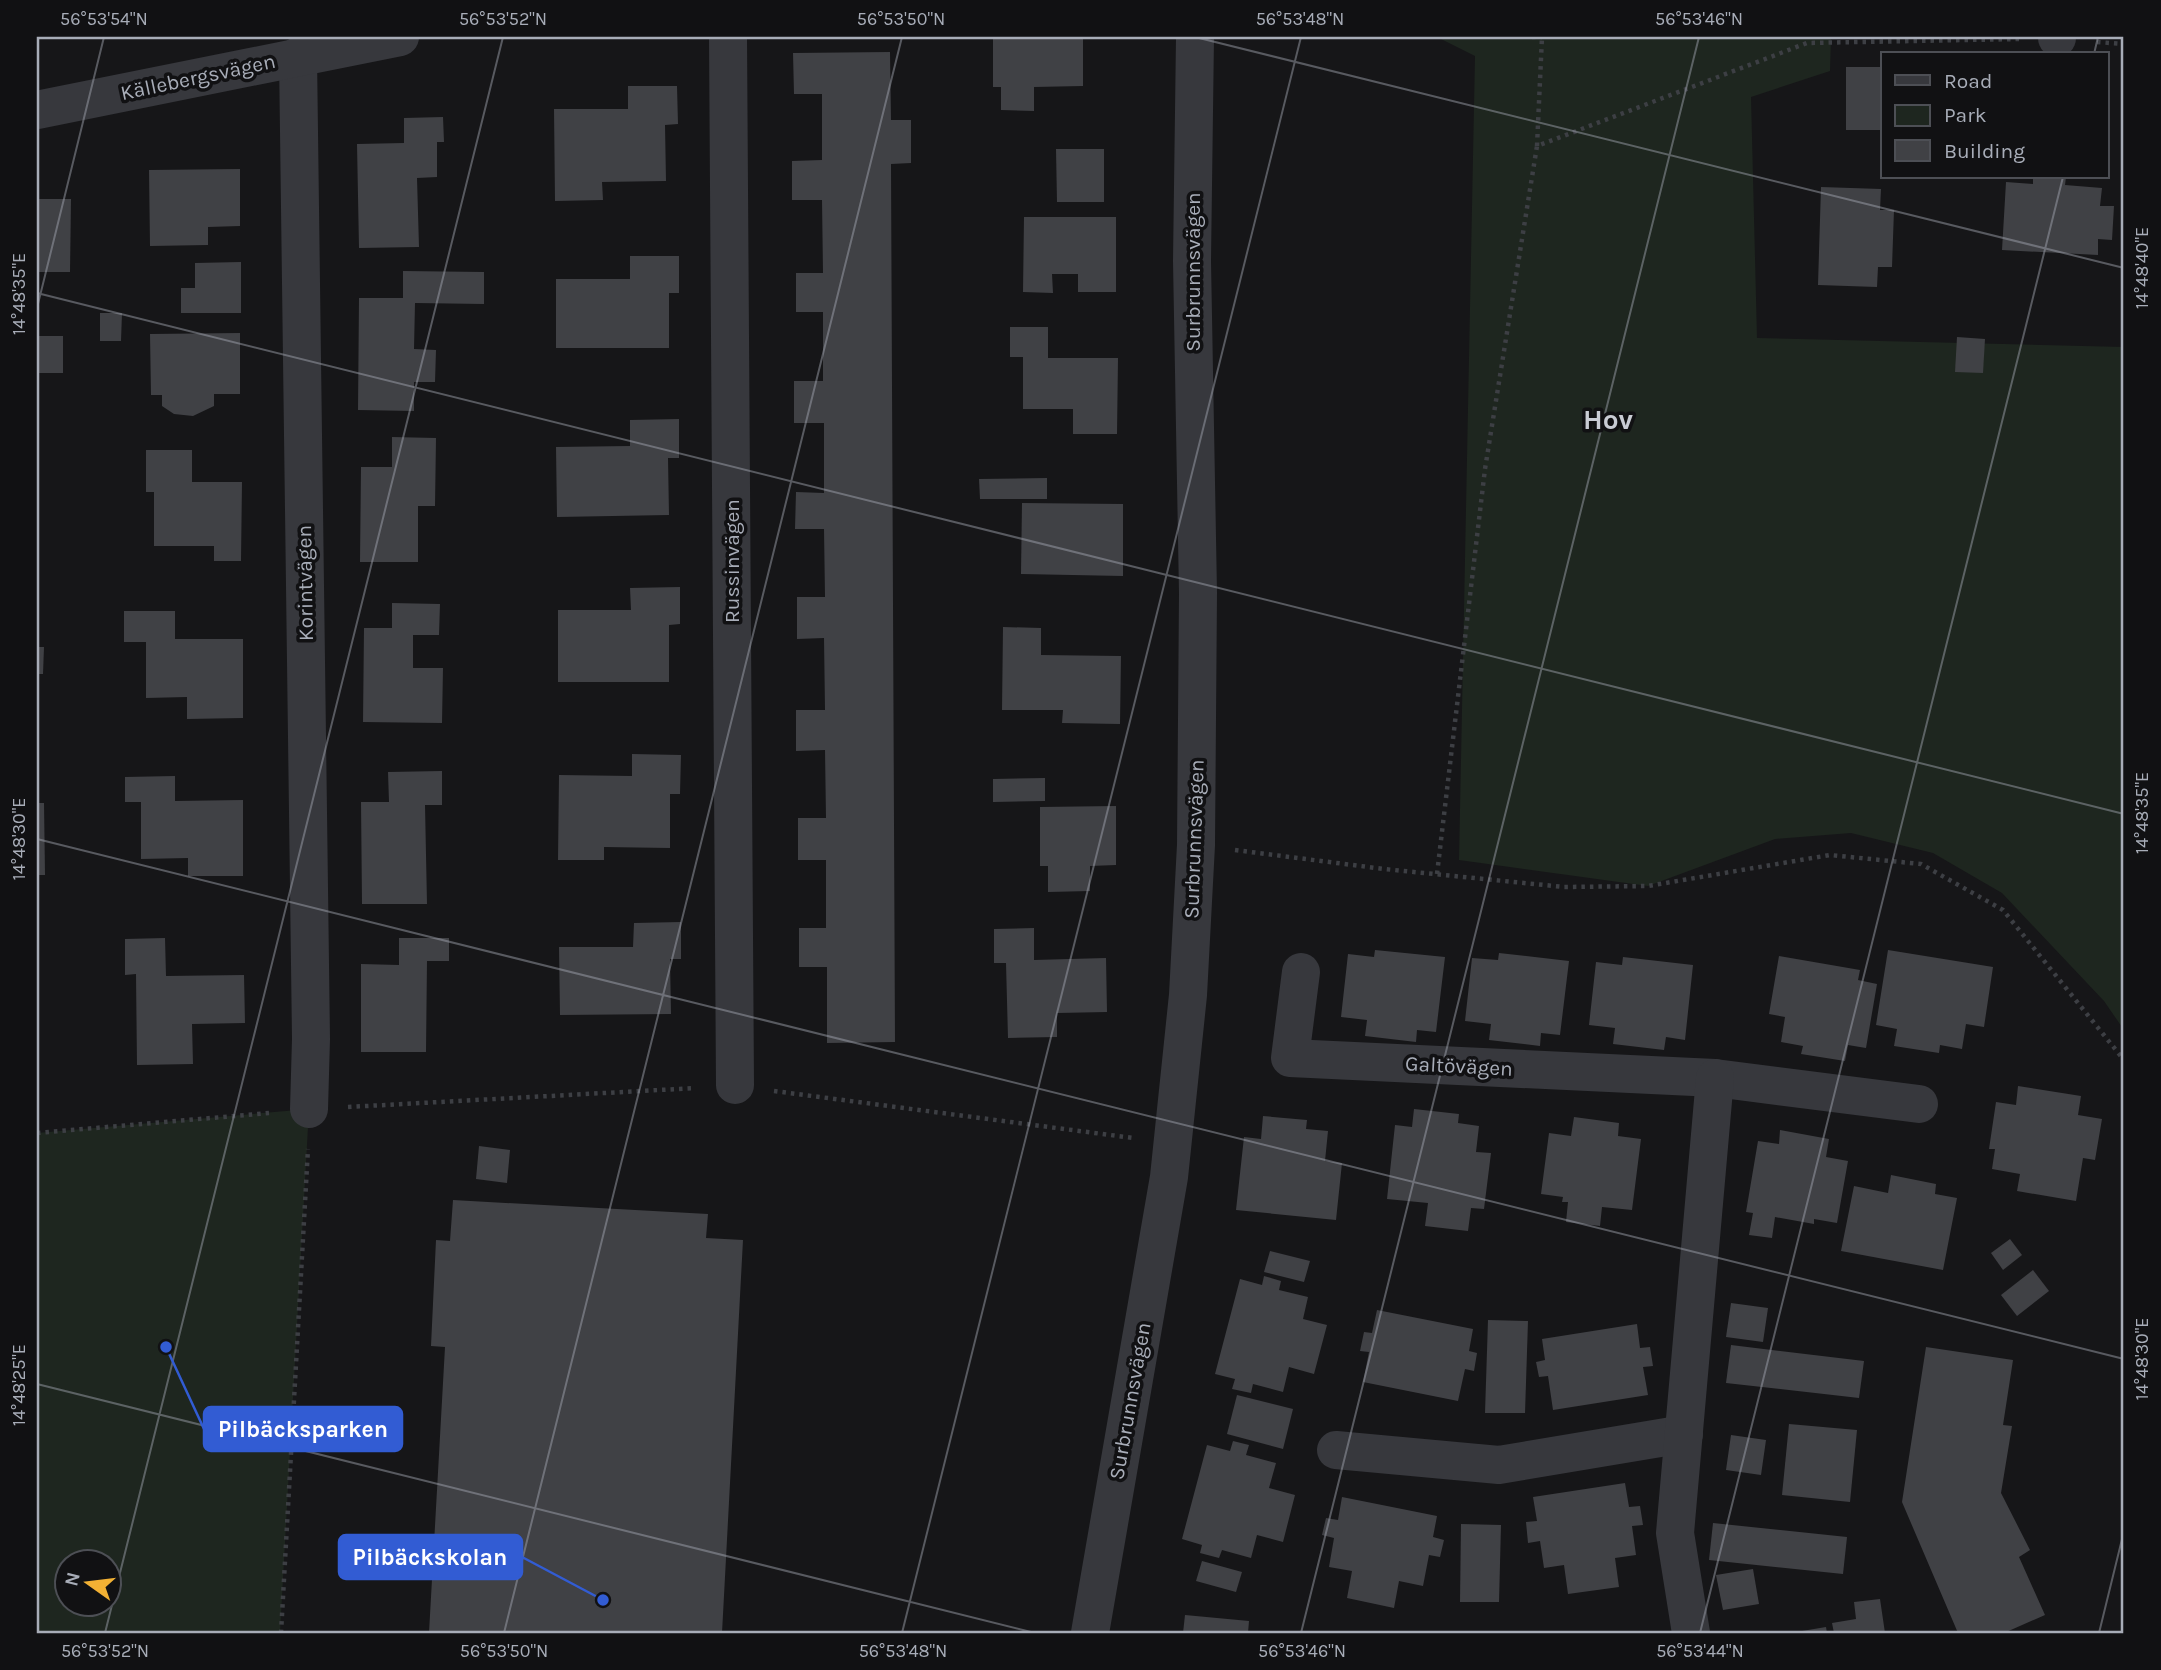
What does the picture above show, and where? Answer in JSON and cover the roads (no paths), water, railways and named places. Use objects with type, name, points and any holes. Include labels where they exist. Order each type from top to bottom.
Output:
[{"type":"street","name":"Källebergsvägen","points":[[37,110],[400,37]]},
{"type":"street","name":"Russinvägen","points":[[728,37],[735,1086]]},
{"type":"street","name":"Surbrunnsvägen","points":[[1090,1633],[1169,1177],[1188,995],[1196,845],[1198,593],[1192,261],[1195,37]]},
{"type":"street","name":"Korintvägen","points":[[298,56],[311,1039],[309,1110]]},
{"type":"street","name":"Galtövägen","points":[[1301,972],[1290,1058],[1714,1078],[1919,1104]]},
{"type":"street","points":[[1691,1633],[1675,1533],[1714,1078]]},
{"type":"street","points":[[1335,1450],[1499,1465],[1684,1434]]},
{"type":"place","name":"Pilbäcksparken","points":[[166,1347]]},
{"type":"place","name":"Pilbäckskolan","points":[[603,1600]]},
{"type":"district","name":"Hov","points":[[1608,419]]}]
